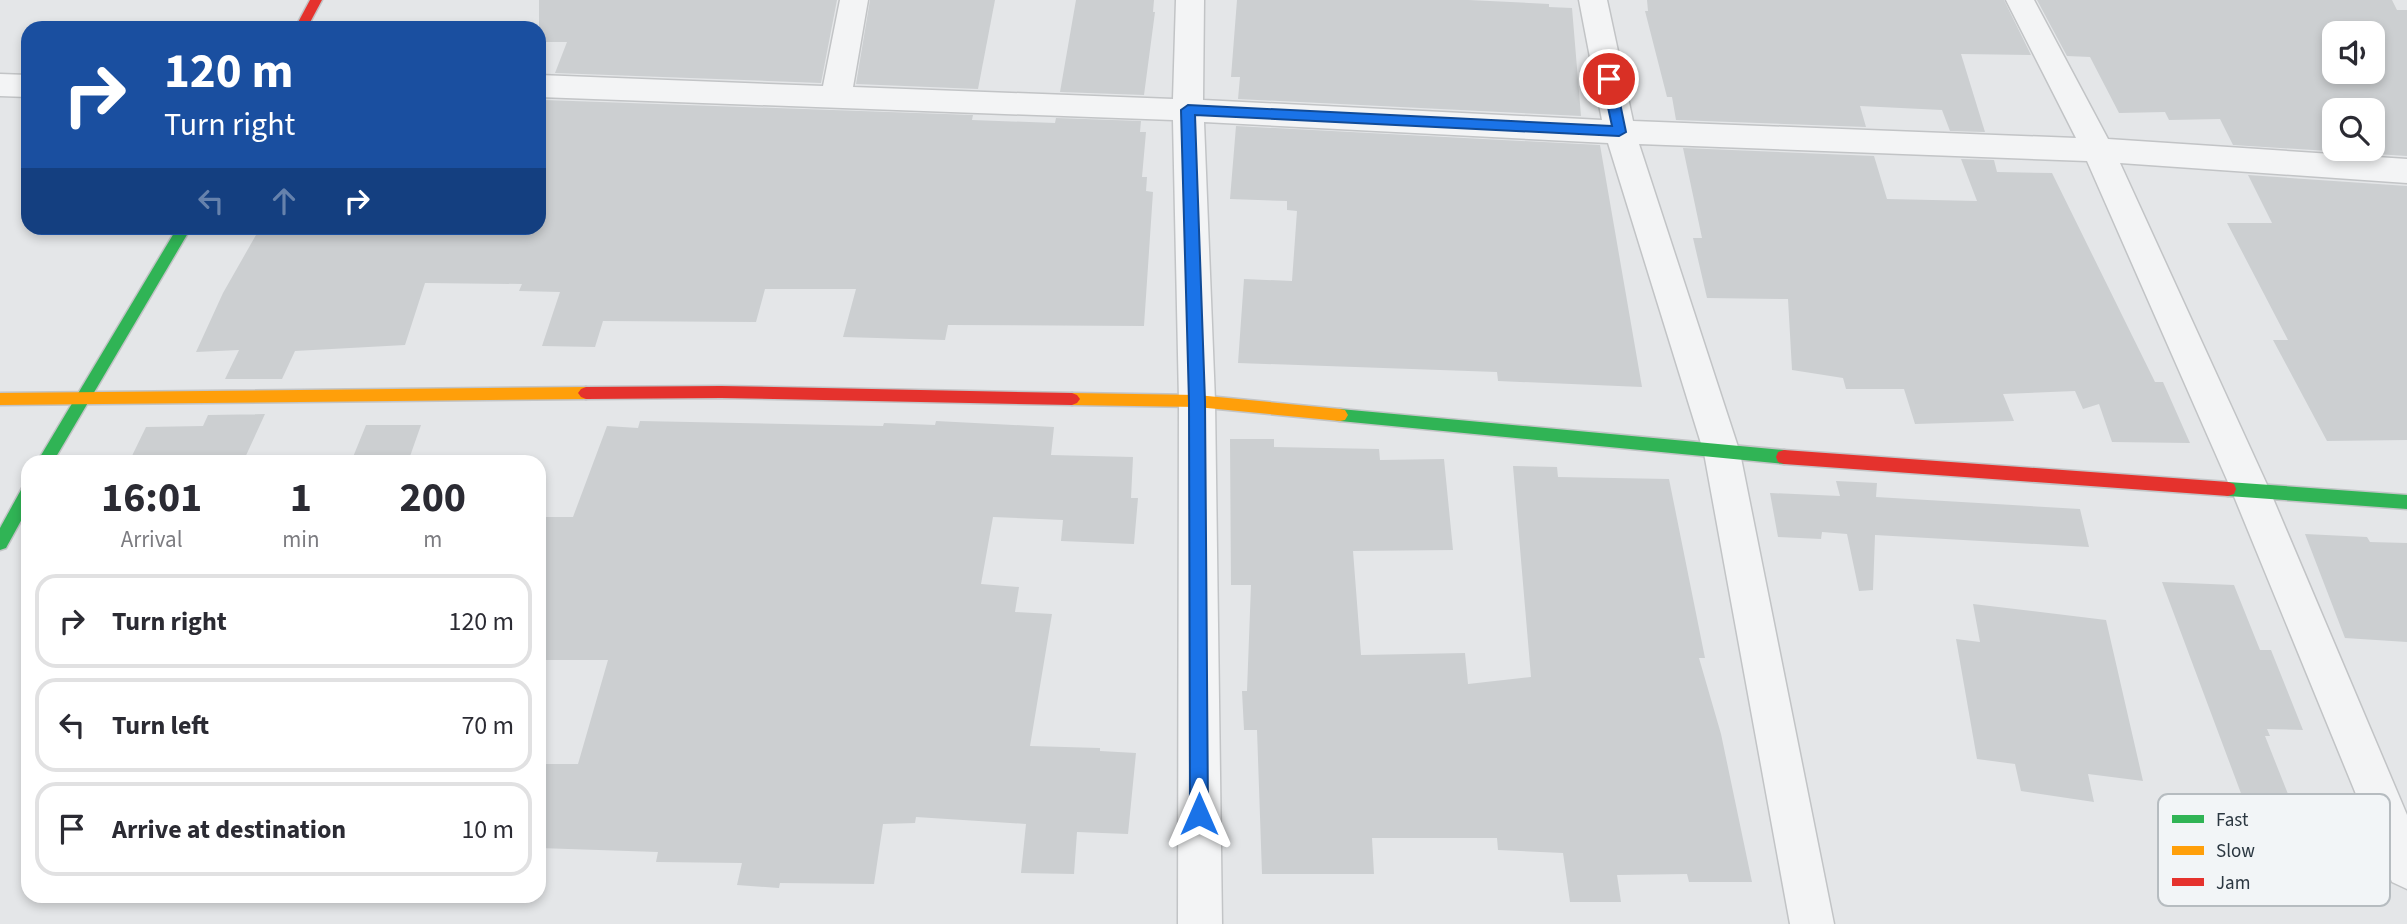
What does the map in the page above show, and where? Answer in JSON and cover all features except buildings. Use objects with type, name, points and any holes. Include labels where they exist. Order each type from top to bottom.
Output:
[{"type":"street","points":[[305,21],[316,0]]},
{"type":"street","points":[[836,98],[854,0]]},
{"type":"street","points":[[1190,0],[1188,110],[1197,401],[1200,924]]},
{"type":"street","points":[[1593,0],[1619,132],[1722,453],[1812,924]]},
{"type":"street","points":[[2020,0],[2098,150],[2250,489],[2377,794]]},
{"type":"street","points":[[0,85],[21,86]]},
{"type":"street","points":[[546,86],[1188,110],[1619,132],[2098,150],[2407,171]]},
{"type":"street","points":[[49,455],[180,235]]},
{"type":"street","points":[[0,399],[721,392],[1197,401],[1722,453],[2407,502]]},
{"type":"street","points":[[0,543],[21,506]]},
{"type":"street","points":[[2390,826],[2407,867]]},
{"type":"traffic: fast","points":[[49,455],[180,235]]},
{"type":"traffic: fast","points":[[1340,415],[1784,457]]},
{"type":"traffic: fast","points":[[2228,489],[2407,502]]},
{"type":"traffic: fast","points":[[0,543],[21,506]]},
{"type":"traffic: slow","points":[[0,399],[586,393]]},
{"type":"traffic: slow","points":[[1072,399],[1197,401],[1340,415]]},
{"type":"traffic: jam","points":[[305,21],[316,0]]},
{"type":"traffic: jam","points":[[586,393],[721,392],[1072,399]]},
{"type":"traffic: jam","points":[[1784,457],[2228,489]]},
{"type":"route","points":[[1199,814],[1197,401],[1188,110],[1619,132],[1609,79]]}]
